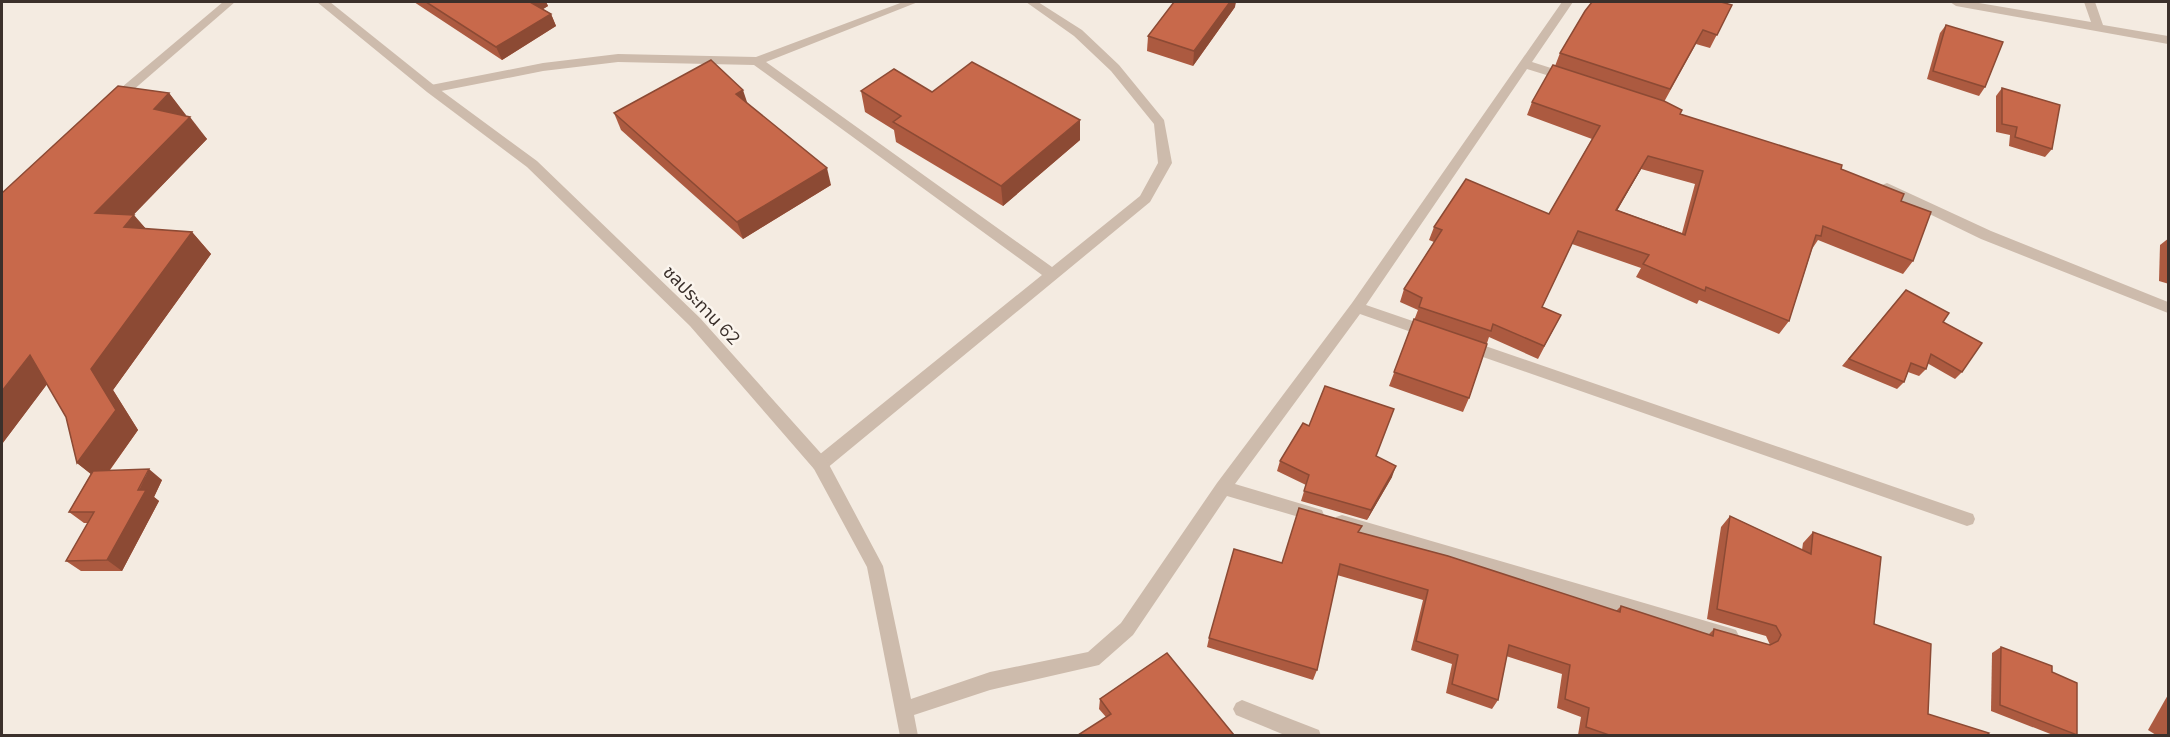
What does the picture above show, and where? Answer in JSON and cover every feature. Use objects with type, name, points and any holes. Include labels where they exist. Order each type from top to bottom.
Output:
[{"type":"street","points":[[101,111],[229,2]]},
{"type":"street","name":"ชลประทาน 62","points":[[323,2],[431,89],[541,172],[695,322],[820,464],[875,566],[909,735]]},
{"type":"street","points":[[431,89],[543,67],[618,58],[757,61],[912,2]]},
{"type":"street","points":[[820,464],[1145,199],[1165,163],[1160,123],[1115,68],[1078,33],[1031,2]]},
{"type":"street","points":[[904,710],[990,681],[1093,659],[1126,628],[1224,488],[1357,307],[1566,2]]},
{"type":"street","points":[[1956,2],[2169,40]]},
{"type":"street","points":[[2090,2],[2098,27]]},
{"type":"street","points":[[757,61],[1053,275]]},
{"type":"street","points":[[1523,63],[1579,81]]},
{"type":"street","points":[[1871,182],[1986,236],[2169,308]]},
{"type":"street","points":[[1357,307],[1967,519]]},
{"type":"street","points":[[1224,488],[1748,641]]},
{"type":"street","points":[[1242,709],[1312,735]]},
{"type":"building","points":[[426,2],[530,2],[551,14],[496,47]]},
{"type":"building","points":[[1174,2],[1230,2],[1194,51],[1148,36]]},
{"type":"building","points":[[1592,2],[1721,2],[1732,5],[1717,35],[1703,30],[1670,89],[1560,53]]},
{"type":"building","points":[[1946,25],[2003,42],[1985,87],[1933,71]]},
{"type":"building","points":[[711,60],[743,90],[736,94],[827,168],[737,222],[614,113]]},
{"type":"building","points":[[972,62],[1080,120],[1001,186],[893,122],[901,116],[861,91],[894,69],[932,92]]},
{"type":"building","points":[[1553,65],[1664,101],[1682,110],[1680,114],[1842,165],[1841,169],[1904,194],[1901,201],[1931,212],[1913,261],[1823,226],[1821,236],[1816,235],[1789,321],[1706,287],[1705,291],[1643,264],[1649,255],[1578,231],[1542,307],[1561,315],[1544,346],[1493,324],[1491,331],[1419,307],[1422,298],[1404,289],[1442,230],[1434,227],[1466,179],[1549,214],[1600,126],[1532,102]],"holes":[[[1648,156],[1703,171],[1685,235],[1616,210]]]},
{"type":"building","points":[[118,86],[169,93],[154,109],[190,117],[95,213],[134,215],[124,227],[192,232],[91,369],[116,410],[77,463],[66,417],[30,355],[2,391],[2,193]]},
{"type":"building","points":[[2002,88],[2060,105],[2052,149],[2015,137],[2017,127],[2002,124]]},
{"type":"building","points":[[1906,290],[1949,313],[1943,322],[1982,343],[1962,372],[1931,354],[1926,369],[1911,363],[1904,382],[1849,359]]},
{"type":"building","points":[[1414,319],[1487,344],[1469,398],[1394,372]]},
{"type":"building","points":[[1325,386],[1394,409],[1376,456],[1396,466],[1371,510],[1304,491],[1309,475],[1280,461],[1303,423],[1309,426]]},
{"type":"building","points":[[149,469],[138,490],[146,490],[107,560],[66,561],[94,512],[69,512],[93,471]]},
{"type":"building","points":[[1299,508],[1362,526],[1358,532],[1448,556],[1620,612],[1621,606],[1713,636],[1714,629],[1770,645],[1778,641],[1781,635],[1776,626],[1717,609],[1730,516],[1811,554],[1813,532],[1881,557],[1874,624],[1931,644],[1928,714],[1989,733],[1987,735],[1609,735],[1586,727],[1589,708],[1565,699],[1570,665],[1509,645],[1498,700],[1452,684],[1458,655],[1416,641],[1428,590],[1340,564],[1317,670],[1209,638],[1234,549],[1282,563]]},
{"type":"building","points":[[2001,647],[2052,666],[2052,672],[2077,683],[2077,735],[2000,705]]},
{"type":"building","points":[[1167,653],[1234,735],[1078,735],[1111,714],[1100,699]]}]
